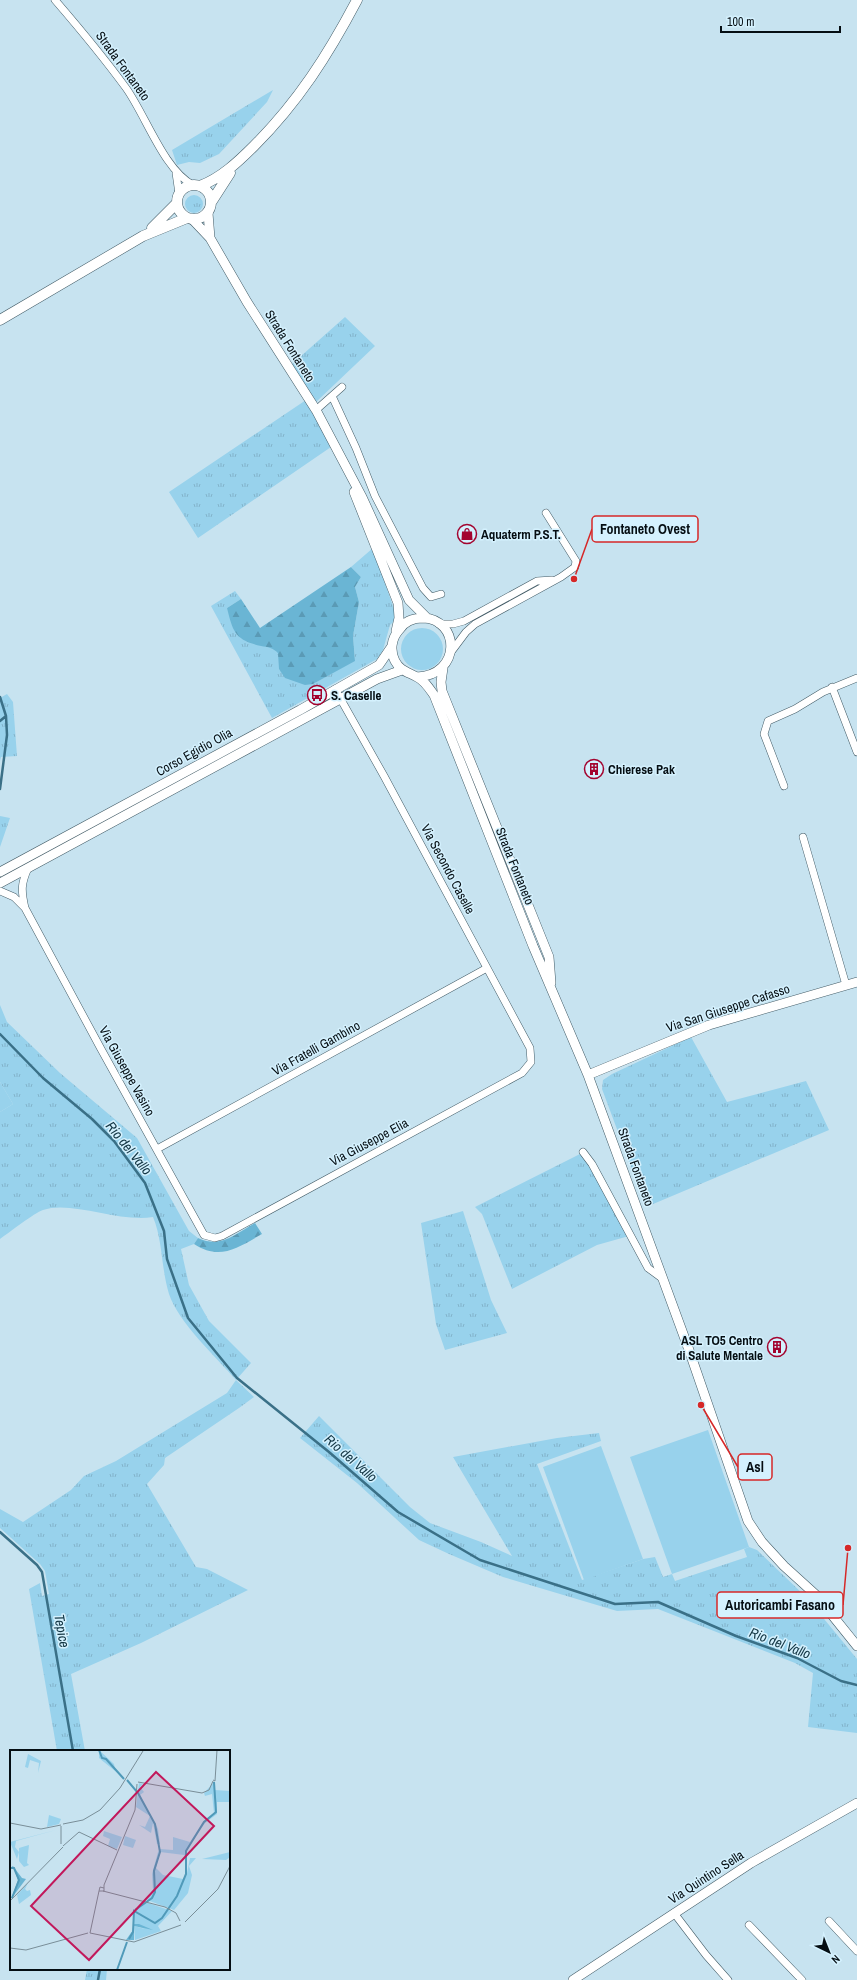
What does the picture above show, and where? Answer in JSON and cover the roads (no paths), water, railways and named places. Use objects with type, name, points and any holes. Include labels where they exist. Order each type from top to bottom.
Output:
[{"type":"main road","points":[[143,236],[165,217],[185,188],[218,178],[243,157],[281,118],[312,78],[357,0]]},
{"type":"main road","points":[[0,320],[143,236],[189,219],[201,218],[208,213],[212,201],[220,186],[243,157]]},
{"type":"main road","points":[[197,185],[208,192],[212,201]]},
{"type":"main road","points":[[178,199],[180,212],[189,219]]},
{"type":"street","name":"Strada Fontaneto","points":[[55,0],[127,90],[176,173],[178,199]]},
{"type":"street","name":"Strada Fontaneto","points":[[176,173],[197,185]]},
{"type":"street","name":"Strada Fontaneto","points":[[208,213],[210,238]]},
{"type":"street","name":"Strada Fontaneto","points":[[189,219],[210,238],[247,302],[316,410],[346,468]]},
{"type":"street","points":[[316,410],[342,387]]},
{"type":"street","points":[[332,396],[356,448],[375,496],[423,588],[431,597],[441,594]]},
{"type":"street","points":[[346,468],[362,497],[409,600],[427,618],[440,624],[453,624],[464,621],[537,581],[554,580]]},
{"type":"street","points":[[346,468],[356,499],[398,603],[399,618],[392,646],[394,659],[402,670]]},
{"type":"street","points":[[546,513],[576,561],[575,567],[475,624],[466,632],[451,652],[443,668],[441,680],[442,691],[549,957],[552,990]]},
{"type":"street","points":[[396,633],[401,626],[409,621],[418,618],[427,618]]},
{"type":"street","points":[[440,624],[449,636],[451,652]]},
{"type":"street","name":"Corso Egidio Olia","points":[[0,872],[379,665],[392,646]]},
{"type":"street","points":[[418,677],[436,674],[443,668]]},
{"type":"street","name":"Strada Fontaneto","points":[[402,670],[418,677],[434,695],[552,990],[588,1075],[663,1279],[748,1522],[762,1542],[820,1600],[857,1646]]},
{"type":"street","name":"Corso Egidio Olia","points":[[0,883],[377,679],[402,670]]},
{"type":"street","points":[[784,786],[764,734],[768,721],[795,709],[832,688],[857,678]]},
{"type":"street","points":[[832,688],[857,752]]},
{"type":"street","name":"Via Secondo Caselle","points":[[335,689],[384,776],[530,1048],[531,1062]]},
{"type":"street","points":[[803,837],[846,985]]},
{"type":"street","name":"Via Giuseppe Vasino","points":[[28,868],[22,881],[22,891],[26,908],[94,1036],[204,1235],[215,1238]]},
{"type":"street","name":"Via Giuseppe Vasino","points":[[0,891],[14,897],[26,908]]},
{"type":"street","name":"Via Fratelli Gambino","points":[[157,1148],[487,968]]},
{"type":"street","name":"Via San Giuseppe Cafasso","points":[[588,1075],[709,1025],[857,982]]},
{"type":"street","name":"Via Giuseppe Elia","points":[[215,1238],[222,1236],[522,1073],[531,1062]]},
{"type":"street","points":[[583,1152],[592,1164],[648,1268],[663,1279]]},
{"type":"street","name":"Via Quintino Sella","points":[[573,1980],[751,1863],[857,1804]]},
{"type":"street","points":[[674,1913],[706,1955],[728,1980]]},
{"type":"street","points":[[829,1921],[857,1951]]},
{"type":"street","points":[[749,1925],[802,1980]]},
{"type":"waterway","name":"Tepice","points":[[0,697],[6,716],[0,721]]},
{"type":"waterway","name":"Rio del Vallo","points":[[0,789],[7,735],[6,716]]},
{"type":"waterway","name":"Rio del Vallo","points":[[0,1034],[43,1078],[92,1119],[114,1141],[145,1183],[164,1231],[167,1259],[188,1318],[237,1378],[329,1452],[398,1512],[480,1560],[615,1604],[658,1602],[736,1636],[797,1658],[841,1681],[857,1685]]},
{"type":"waterway","name":"Tepice","points":[[0,1532],[37,1565],[42,1572],[73,1750]]},
{"type":"waterway","name":"Tepice","points":[[98,1980],[100,1970]]},
{"type":"place","name":"Aquaterm P.S.T.","points":[[467,534]]},
{"type":"place","name":"Fontaneto Ovest","points":[[574,579]]},
{"type":"place","name":"S. Caselle","points":[[317,695]]},
{"type":"place","name":"Chierese Pak","points":[[594,769]]},
{"type":"place","name":"ASL TO5 Centro di Salute Mentale","points":[[777,1347]]},
{"type":"place","name":"Asl","points":[[701,1405]]},
{"type":"place","name":"Autoricambi Fasano","points":[[848,1548]]}]
